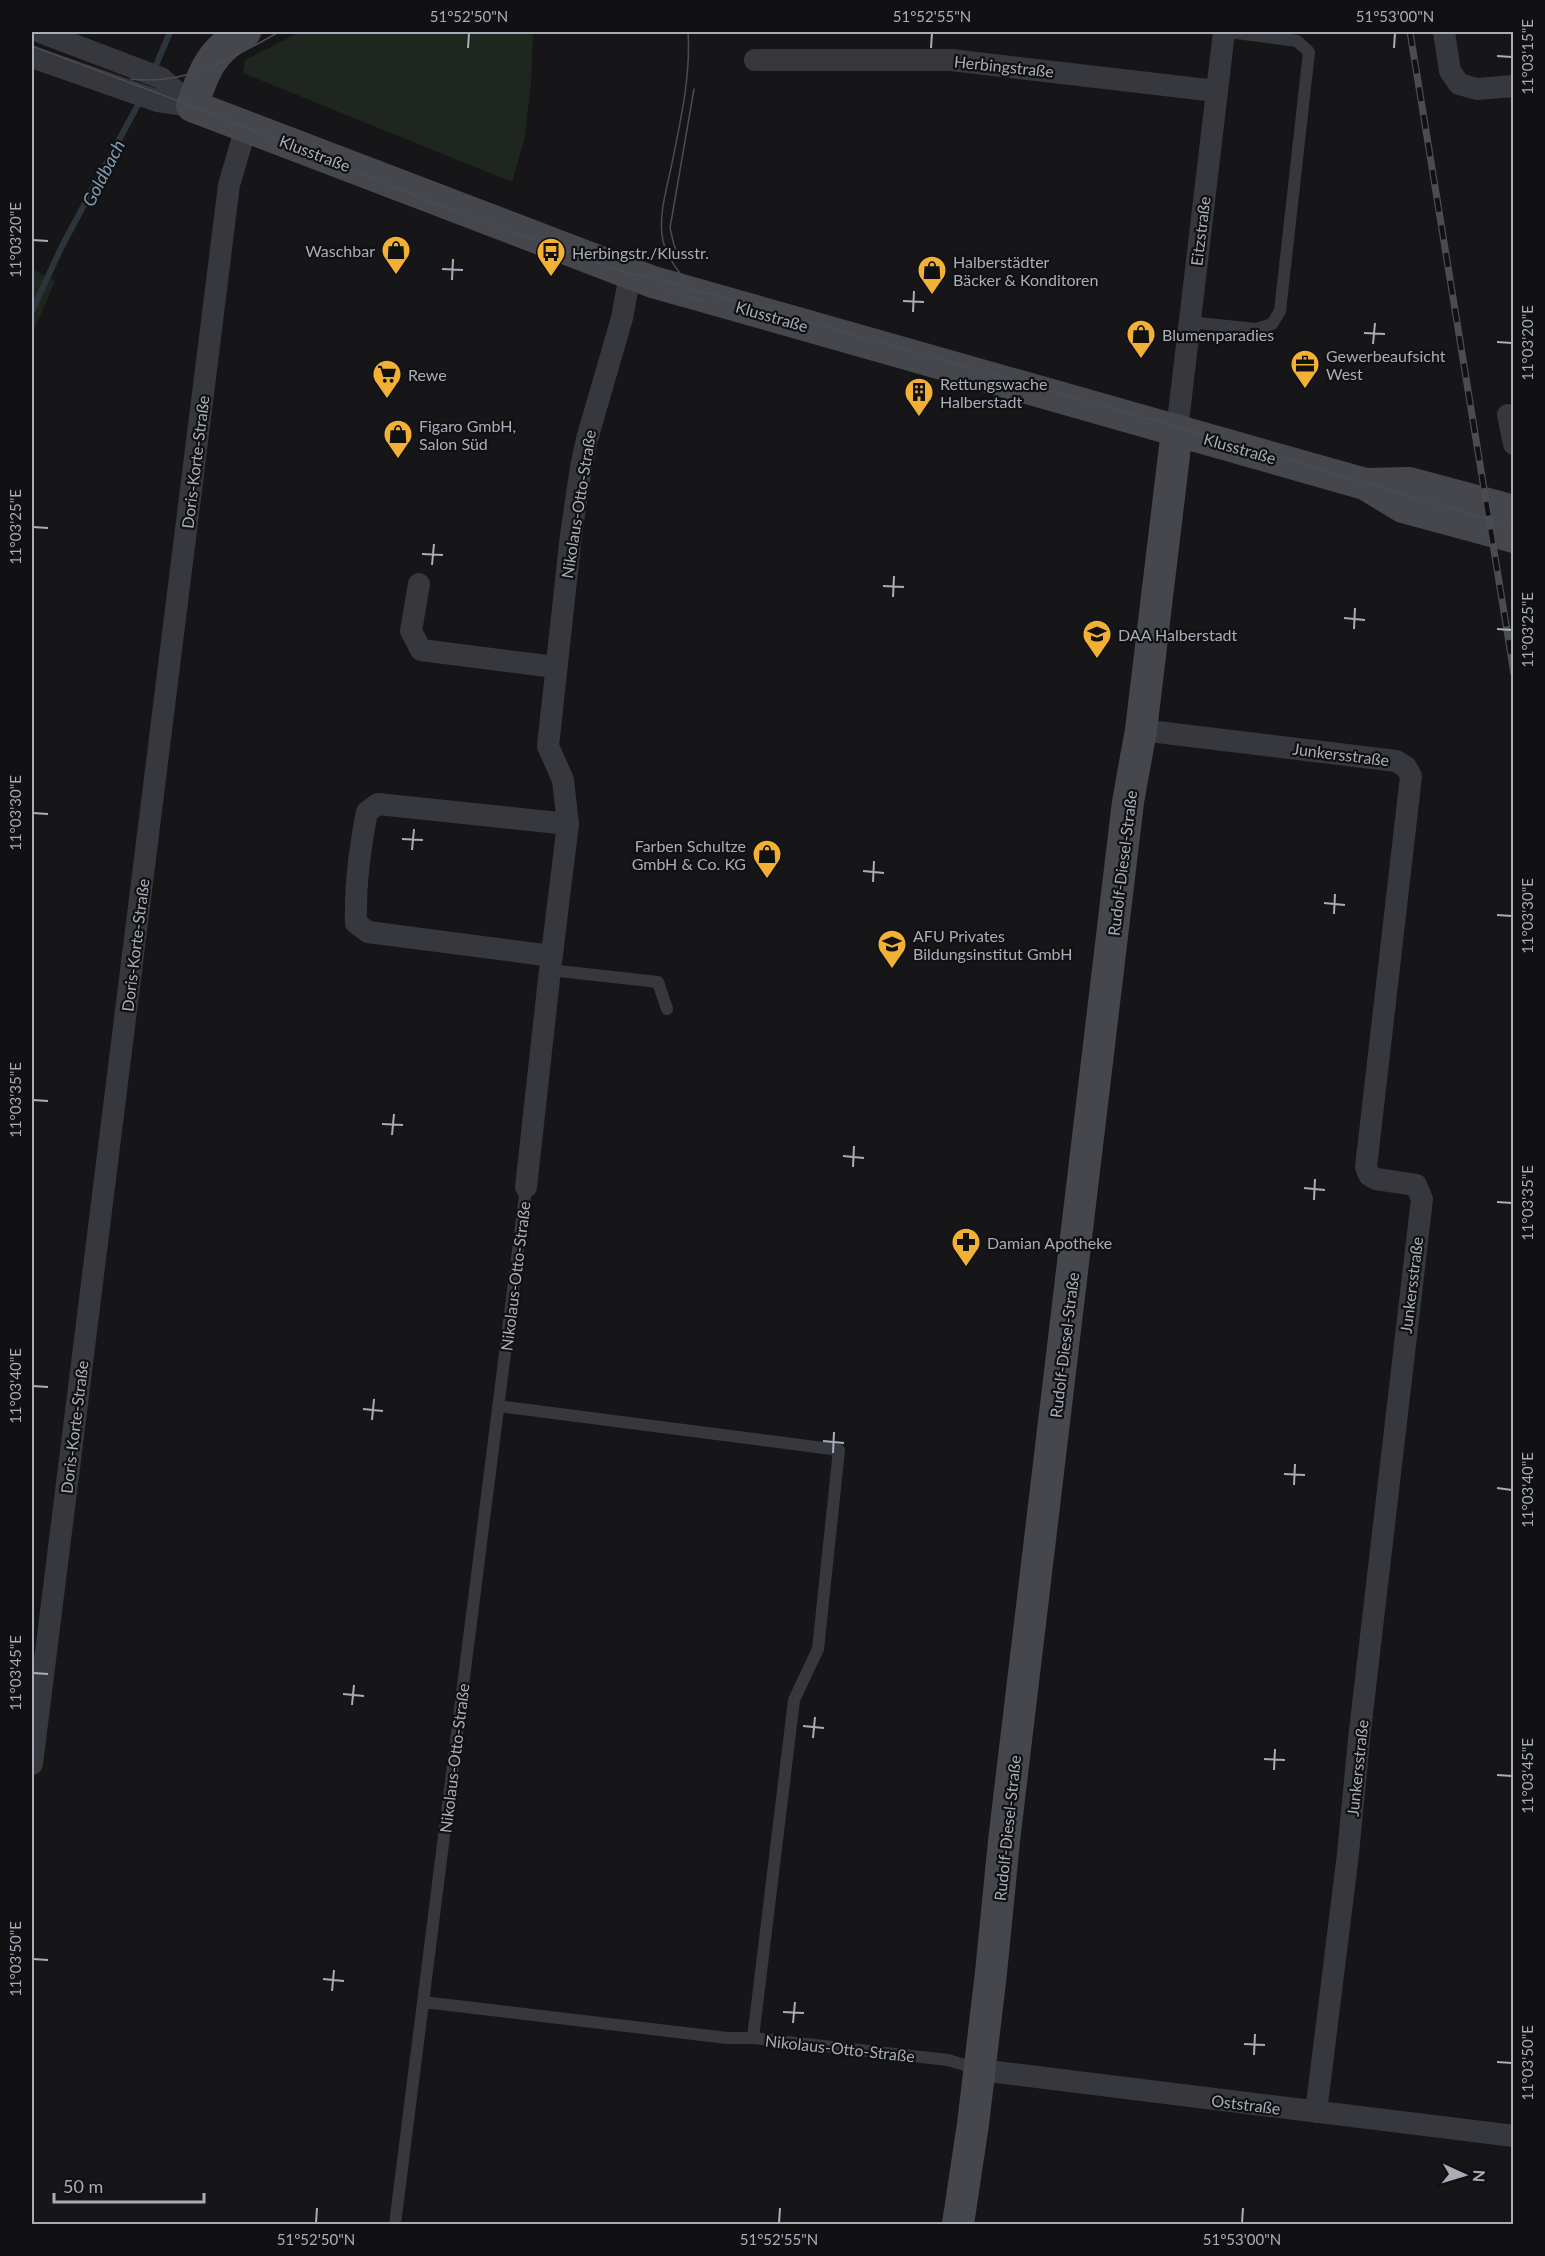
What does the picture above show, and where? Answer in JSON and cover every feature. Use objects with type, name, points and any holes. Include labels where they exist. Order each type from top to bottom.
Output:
[{"type":"street","points":[[40,32],[161,78],[192,106]]},
{"type":"street","points":[[192,106],[204,70],[219,50],[245,32]]},
{"type":"street","name":"Eitzstraße","points":[[1177,430],[1224,32]]},
{"type":"street","points":[[1444,32],[1450,70],[1459,84],[1477,89],[1514,86]]},
{"type":"street","points":[[32,57],[153,99],[192,106]]},
{"type":"street","name":"Herbingstraße","points":[[754,60],[951,60],[1216,91]]},
{"type":"street","name":"Klusstraße","points":[[192,106],[630,274],[717,301],[1365,484],[1403,507],[1514,537]]},
{"type":"street","name":"Doris-Korte-Straße","points":[[32,1764],[229,185],[246,127]]},
{"type":"street","name":"Nikolaus-Otto-Straße","points":[[526,1187],[568,824],[563,780],[548,746],[555,667],[581,467],[622,318],[630,274]]},
{"type":"street","points":[[1508,415],[1514,444]]},
{"type":"street","name":"Rudolf-Diesel-Straße","points":[[958,2224],[980,2070],[1004,1841],[1128,802],[1141,730],[1177,430]]},
{"type":"street","name":"Klusstraße","points":[[1365,484],[1409,483],[1514,511]]},
{"type":"street","points":[[419,584],[411,632],[421,650],[555,667]]},
{"type":"street","name":"Junkersstraße","points":[[1141,730],[1396,760],[1406,767],[1411,776],[1366,1167],[1369,1175],[1376,1179],[1416,1185],[1422,1199],[1359,1738],[1347,1866],[1316,2112]]},
{"type":"street","points":[[551,963],[368,932],[356,923],[364,826],[367,812],[378,804],[568,824]]},
{"type":"street","name":"Oststraße","points":[[980,2070],[1514,2136]]},
{"type":"lane","points":[[1189,322],[1256,329],[1272,324],[1280,311],[1309,52],[1297,41],[1229,32]]},
{"type":"lane","points":[[551,963],[658,982],[667,1009]]},
{"type":"lane","name":"Nikolaus-Otto-Straße","points":[[526,1187],[423,2002],[727,2038],[753,2038],[948,2060],[980,2070]]},
{"type":"lane","points":[[498,1406],[839,1450],[818,1649],[794,1700],[753,2038]]},
{"type":"lane","points":[[395,2224],[423,2002]]},
{"type":"shaded area","points":[[300,32],[533,32],[531,84],[524,140],[512,182],[243,73],[245,60]]},
{"type":"shaded area","points":[[32,269],[55,281],[32,335]]},
{"type":"waterway","name":"Goldbach","points":[[154,70],[170,32]]},
{"type":"waterway","name":"Goldbach","points":[[32,311],[62,246],[141,99]]},
{"type":"tram line","points":[[131,79],[152,80],[190,74],[226,60],[279,32]]},
{"type":"tram line","points":[[688,32],[689,49],[684,100],[661,223],[663,241],[668,255],[680,274],[695,291]]},
{"type":"tram line","points":[[32,46],[192,106],[447,208],[630,274],[643,275],[1178,427],[1514,527]]},
{"type":"tram line","points":[[679,256],[670,228],[694,89]]},
{"type":"tram line","points":[[665,290],[705,302]]},
{"type":"railway","points":[[1410,32],[1514,674]]},
{"type":"place","name":"Waschbar","points":[[396,276]]},
{"type":"place","name":"Herbingstr./Klusstr.","points":[[551,278]]},
{"type":"place","name":"Halberstädter Bäcker & Konditoren","points":[[932,296]]},
{"type":"place","name":"Blumenparadies","points":[[1141,360]]},
{"type":"place","name":"Gewerbeaufsicht West","points":[[1305,390]]},
{"type":"place","name":"Rewe","points":[[387,400]]},
{"type":"place","name":"Rettungswache Halberstadt","points":[[919,418]]},
{"type":"place","name":"Figaro GmbH, Salon Süd","points":[[398,460]]},
{"type":"place","name":"DAA Halberstadt","points":[[1097,660]]},
{"type":"place","name":"Farben Schultze GmbH & Co. KG","points":[[767,880]]},
{"type":"place","name":"AFU Privates Bildungsinstitut GmbH","points":[[892,970]]},
{"type":"place","name":"Damian Apotheke","points":[[966,1268]]}]
